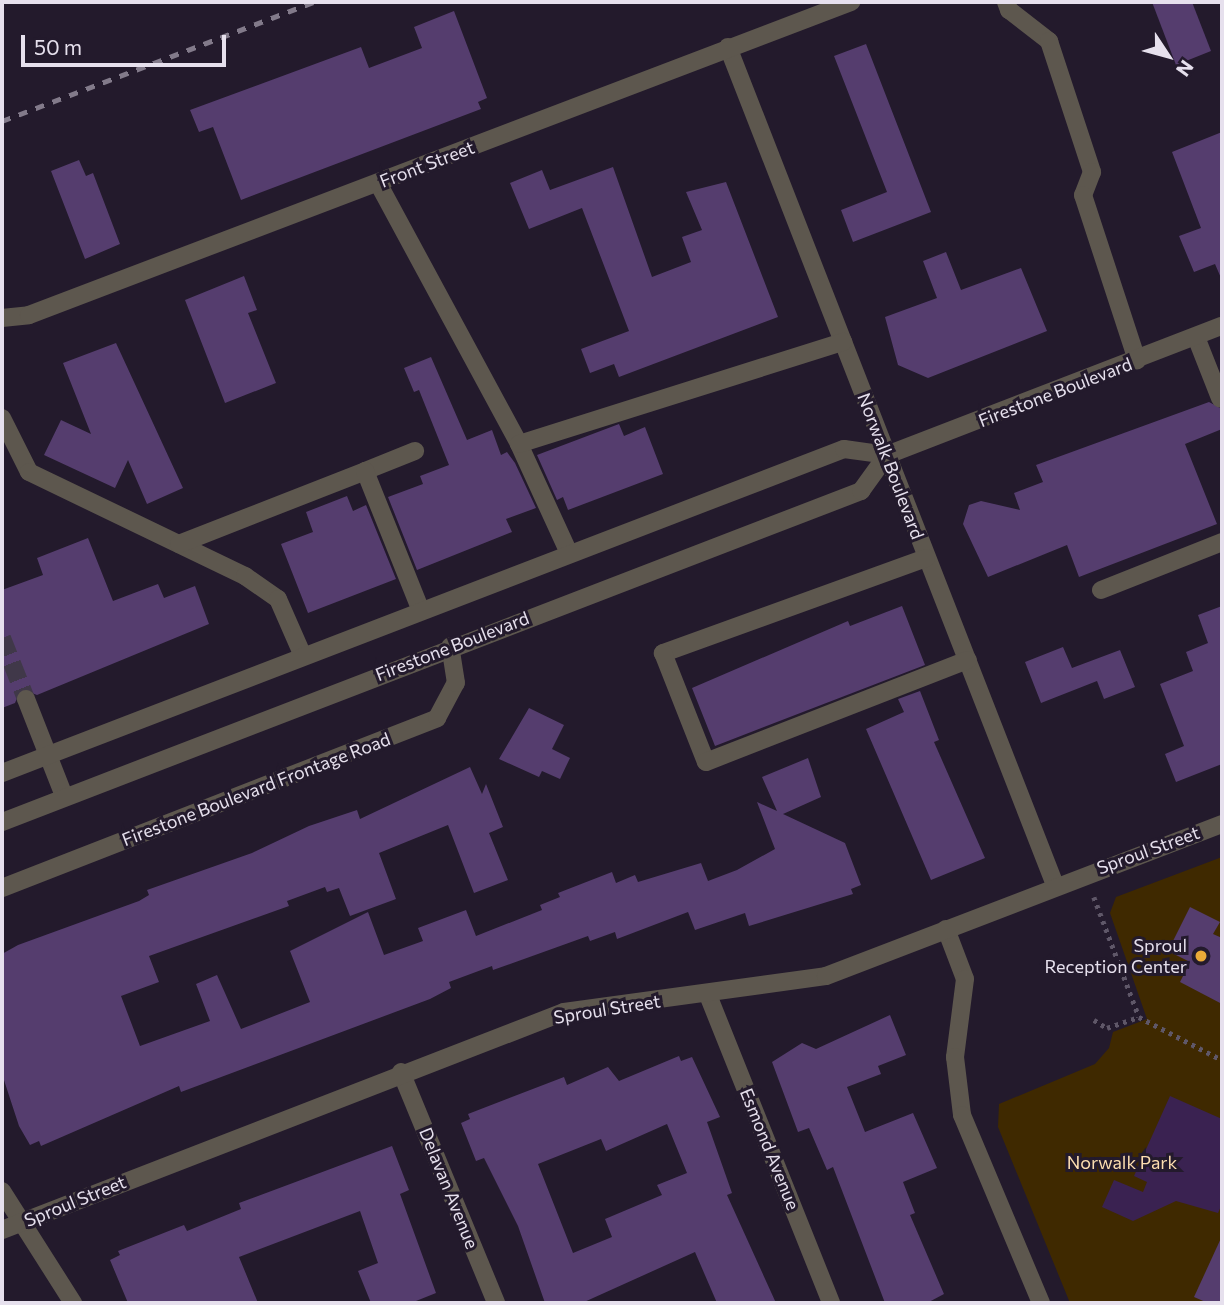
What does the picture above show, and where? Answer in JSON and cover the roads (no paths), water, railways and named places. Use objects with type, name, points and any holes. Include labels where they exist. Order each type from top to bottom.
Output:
[{"type":"street","name":"Front Street","points":[[2,318],[29,315],[851,2]]},
{"type":"street","points":[[1006,2],[1009,10],[1049,41],[1092,172],[1083,195],[1137,360]]},
{"type":"street","name":"Norwalk Boulevard","points":[[728,47],[1055,885]]},
{"type":"street","points":[[378,183],[519,444],[569,553]]},
{"type":"street","name":"Firestone Boulevard","points":[[2,773],[844,449],[887,454],[1222,326]]},
{"type":"street","points":[[1196,337],[1220,398]]},
{"type":"street","points":[[519,444],[844,342]]},
{"type":"street","points":[[2,418],[29,472],[245,576],[278,599],[303,656]]},
{"type":"street","points":[[179,544],[415,451]]},
{"type":"street","name":"Firestone Boulevard","points":[[2,822],[450,646],[861,491],[887,454]]},
{"type":"street","points":[[365,471],[421,611]]},
{"type":"street","points":[[1101,590],[1222,542]]},
{"type":"street","points":[[926,558],[663,653],[706,762],[968,660]]},
{"type":"street","name":"Firestone Boulevard Frontage Road","points":[[2,888],[437,718],[456,683],[450,646]]},
{"type":"street","points":[[26,699],[64,796]]},
{"type":"street","name":"Sproul Street","points":[[2,1230],[401,1072],[564,1012],[708,995],[826,976],[1055,885],[1222,824]]},
{"type":"street","points":[[946,929],[965,979],[955,1057],[960,1103],[1041,1303]]},
{"type":"street","name":"Esmond Avenue","points":[[708,995],[831,1303]]},
{"type":"street","name":"Delavan Avenue","points":[[401,1072],[496,1303]]},
{"type":"street","points":[[2,1191],[73,1303]]},
{"type":"tunnel","points":[[2,638],[26,699]]},
{"type":"railway","points":[[2,121],[313,2]]},
{"type":"place","name":"Sproul Reception Center","points":[[1201,956]]},
{"type":"park label","name":"Norwalk Park","points":[[1122,1162]]}]
